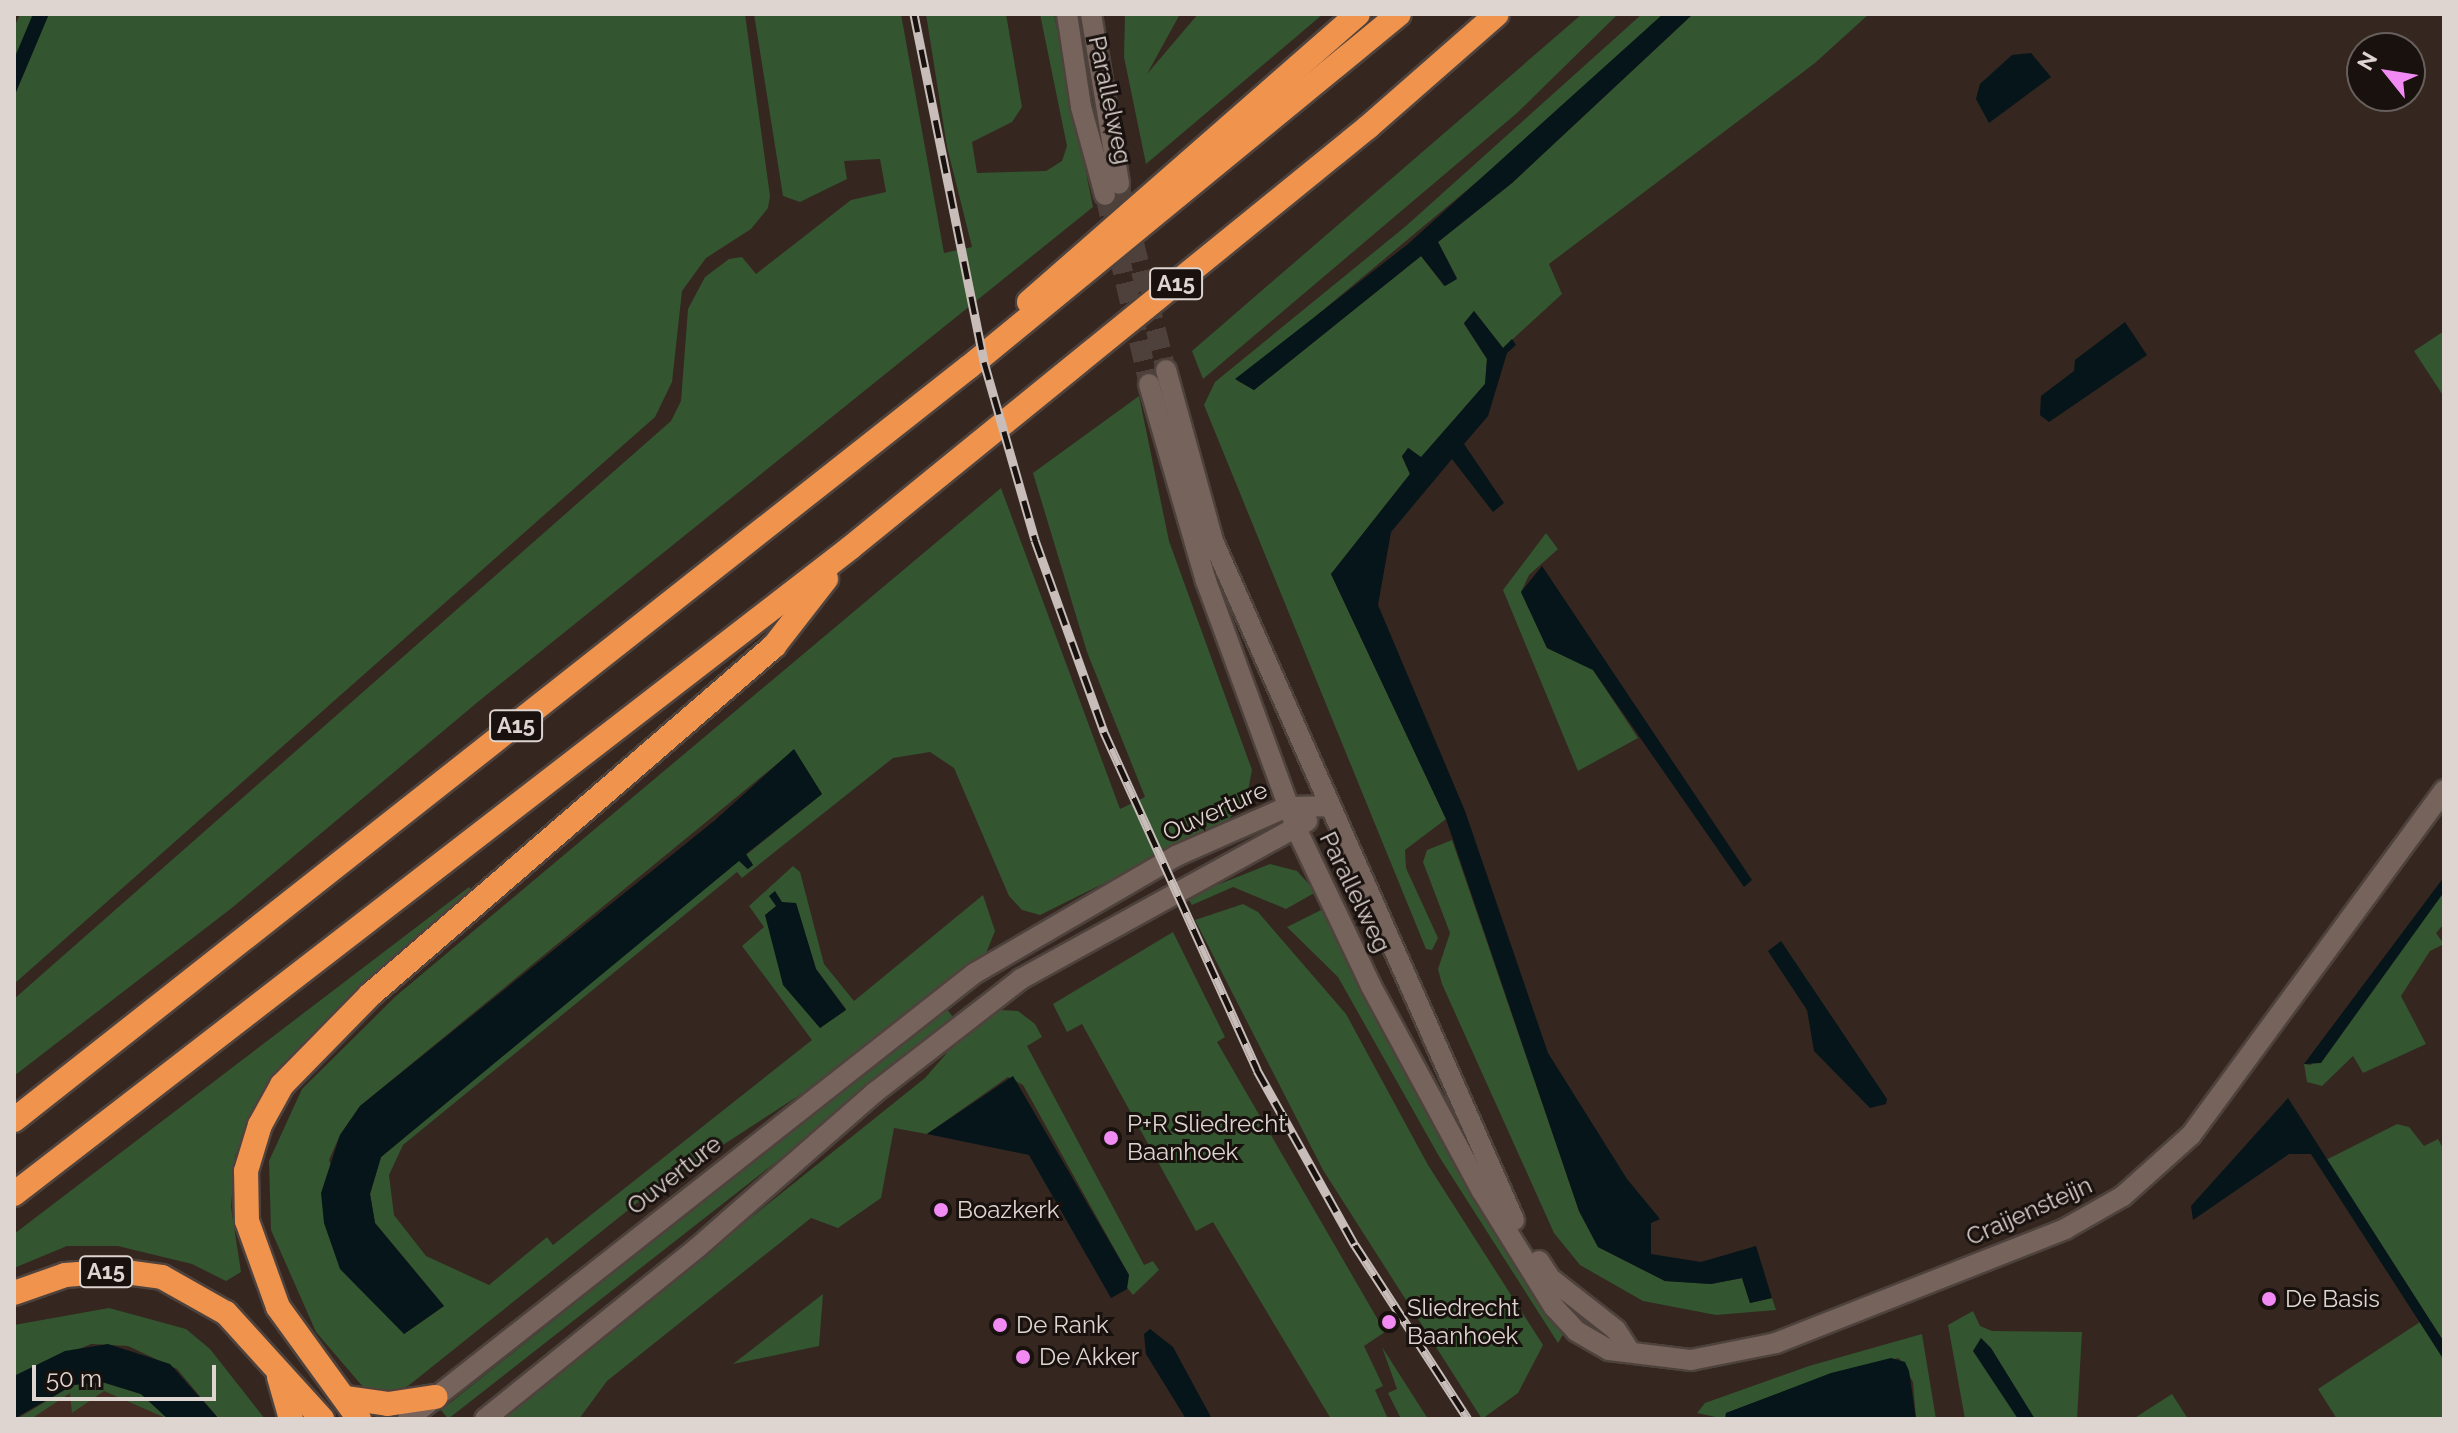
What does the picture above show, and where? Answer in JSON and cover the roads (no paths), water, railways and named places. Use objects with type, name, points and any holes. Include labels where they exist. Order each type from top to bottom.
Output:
[{"type":"highway","name":"A15","points":[[969,367],[1061,268],[1358,14]]},
{"type":"highway","name":"A15","points":[[14,1120],[969,367],[1399,14]]},
{"type":"highway","name":"A15","points":[[14,1194],[850,548],[1497,14]]},
{"type":"highway","name":"A15","points":[[435,1397],[353,1408],[278,1307],[247,1221],[246,1171],[260,1125],[282,1085],[370,995],[774,646],[850,548]]},
{"type":"highway","name":"A15","points":[[14,1293],[65,1275],[118,1271],[162,1277],[226,1313],[278,1375],[322,1419]]},
{"type":"highway","name":"A15","points":[[278,1375],[291,1419]]},
{"type":"main road","name":"Parallelweg","points":[[1067,14],[1081,107],[1112,190],[1091,14]]},
{"type":"main road","name":"Parallelweg","points":[[1166,370],[1213,541],[1326,806],[1507,1209],[1550,1278],[1616,1330],[1637,1353]]},
{"type":"main road","name":"Parallelweg","points":[[1149,384],[1206,581],[1287,807],[1371,986],[1533,1275],[1576,1331],[1609,1350],[1637,1353]]},
{"type":"main road","name":"Craijensteijn","points":[[1637,1353],[1691,1360],[1776,1343],[2065,1229],[2123,1196],[2191,1135],[2444,790]]},
{"type":"main road","name":"Ouverture","points":[[408,1419],[947,992],[1087,903],[1287,807],[1326,806]]},
{"type":"main road","points":[[485,1419],[697,1248],[874,1093],[1021,979],[1138,910],[1297,830],[1326,806]]},
{"type":"tunnel","points":[[1119,184],[1166,370]]},
{"type":"tunnel","points":[[1105,195],[1149,384]]},
{"type":"railway","points":[[914,14],[984,362],[1035,540],[1104,732],[1257,1070],[1355,1245],[1468,1419]]},
{"type":"place","name":"P+R Sliedrecht Baanhoek","points":[[1111,1138]]},
{"type":"place","name":"Boazkerk","points":[[941,1210]]},
{"type":"place","name":"De Basis","points":[[2269,1299]]},
{"type":"place","name":"Sliedrecht Baanhoek","points":[[1389,1322]]},
{"type":"place","name":"De Rank","points":[[1000,1325]]},
{"type":"place","name":"De Akker","points":[[1023,1357]]}]
